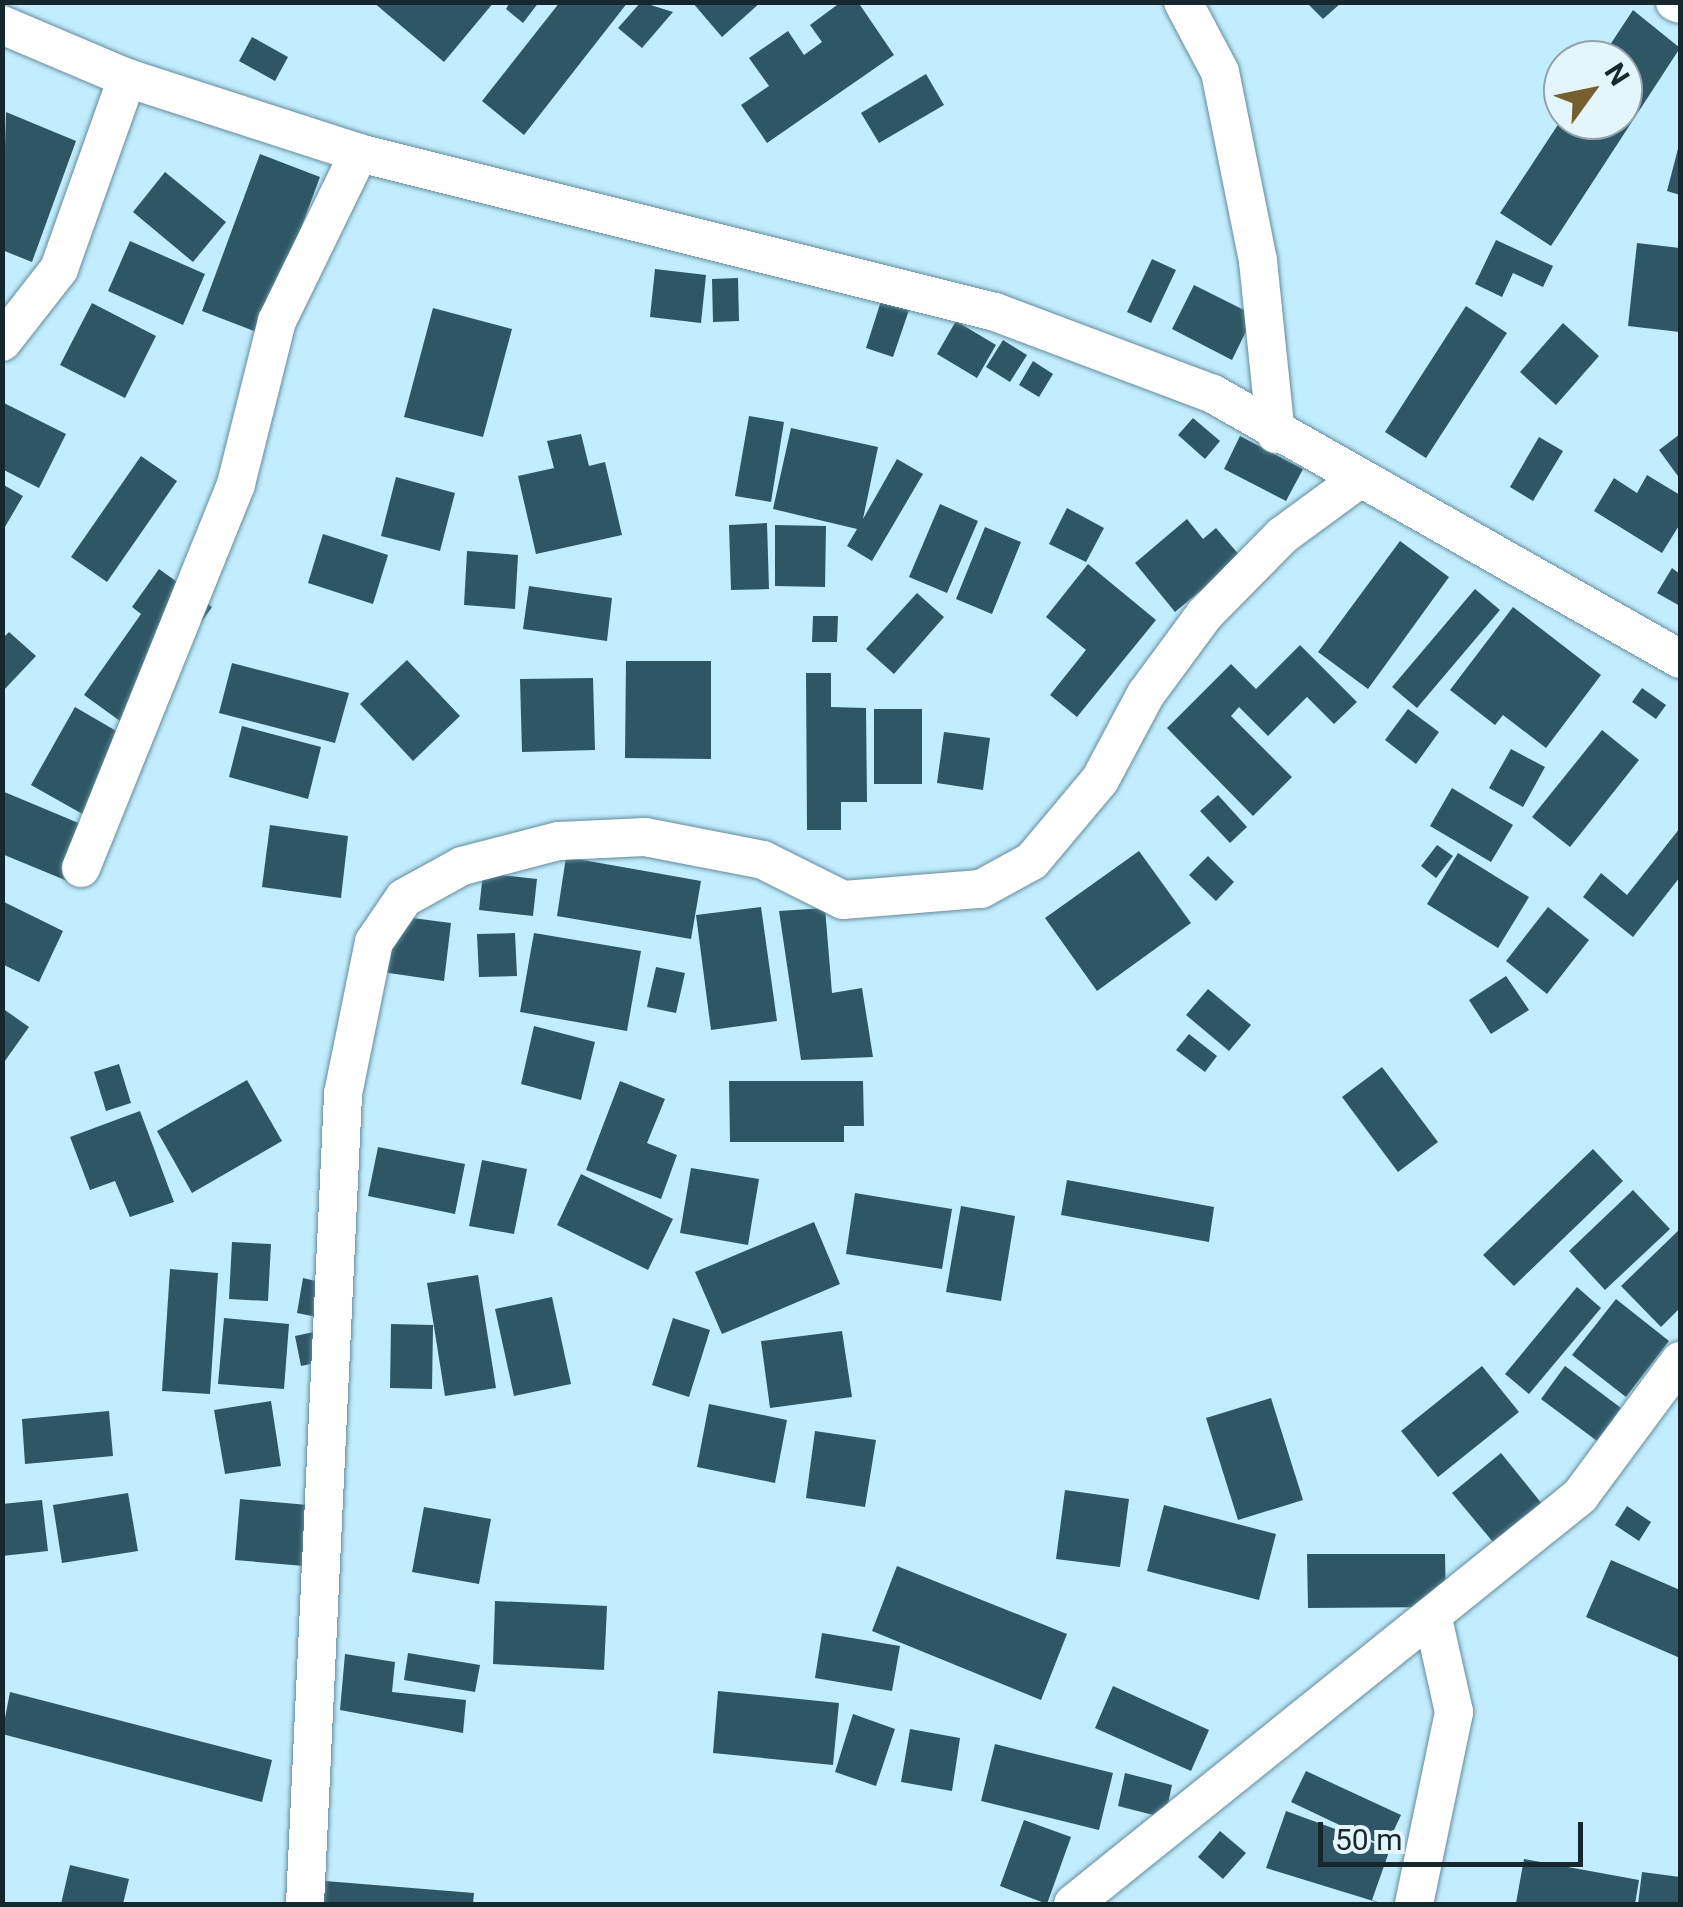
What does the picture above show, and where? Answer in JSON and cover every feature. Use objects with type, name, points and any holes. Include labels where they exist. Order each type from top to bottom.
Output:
[{"type":"street","points":[[1182,2],[1220,72],[1258,261],[1276,434]]},
{"type":"street","points":[[2,25],[127,78],[359,153],[995,312],[1212,394],[1276,434],[1680,659]]},
{"type":"street","points":[[2,342],[59,270],[127,78]]},
{"type":"street","points":[[82,868],[236,484],[276,320],[359,153]]},
{"type":"street","points":[[305,1904],[343,1094],[374,942],[404,898],[462,866],[558,840],[645,838],[763,860],[843,900],[981,888],[1032,860],[1100,780],[1146,694],[1206,614],[1283,535],[1358,480]]},
{"type":"street","points":[[1073,1904],[1580,1496],[1680,1361]]},
{"type":"street","points":[[1414,1904],[1454,1712],[1433,1618]]},
{"type":"building","points":[[373,2],[494,2],[444,62]]},
{"type":"building","points":[[510,2],[539,2],[523,23],[506,9]]},
{"type":"building","points":[[560,2],[628,2],[524,135],[482,101]]},
{"type":"building","points":[[641,2],[673,12],[642,48],[618,28]]},
{"type":"building","points":[[692,2],[761,2],[722,37]]},
{"type":"building","points":[[841,2],[858,2],[894,55],[767,143],[741,105],[769,86],[749,58],[788,31],[804,55],[822,42],[810,25]]},
{"type":"building","points":[[1307,3],[1341,3],[1323,19]]},
{"type":"building","points":[[1633,10],[1680,48],[1643,105],[1643,40],[1613,40]]},
{"type":"building","points":[[252,37],[288,57],[275,81],[239,61]]},
{"type":"building","points":[[926,74],[944,105],[879,143],[861,113]]},
{"type":"building","points":[[6,112],[76,141],[32,262],[2,250]]},
{"type":"building","points":[[1548,140],[1620,140],[1551,246],[1500,213]]},
{"type":"building","points":[[1680,146],[1680,195],[1667,191]]},
{"type":"building","points":[[260,154],[320,177],[262,334],[202,311]]},
{"type":"building","points":[[165,172],[226,222],[193,262],[133,212]]},
{"type":"building","points":[[1496,240],[1553,266],[1543,287],[1513,273],[1502,297],[1475,284]]},
{"type":"building","points":[[130,241],[205,274],[183,325],[108,291]]},
{"type":"building","points":[[1637,243],[1680,248],[1680,332],[1628,326]]},
{"type":"building","points":[[1152,259],[1176,270],[1151,323],[1127,312]]},
{"type":"building","points":[[655,269],[706,275],[701,323],[650,317]]},
{"type":"building","points":[[738,278],[739,321],[713,322],[712,279]]},
{"type":"building","points":[[1194,285],[1254,315],[1232,360],[1172,329]]},
{"type":"building","points":[[881,301],[909,310],[893,357],[866,348]]},
{"type":"building","points":[[92,303],[156,336],[125,398],[60,365]]},
{"type":"building","points":[[1466,306],[1507,333],[1426,458],[1385,432]]},
{"type":"building","points":[[433,308],[512,329],[483,437],[404,417]]},
{"type":"building","points":[[956,321],[996,345],[977,378],[937,354]]},
{"type":"building","points":[[1563,323],[1599,356],[1556,405],[1520,372]]},
{"type":"building","points":[[1003,340],[1027,355],[1010,382],[986,367]]},
{"type":"building","points":[[1033,361],[1053,374],[1039,397],[1019,385]]},
{"type":"building","points":[[2,402],[66,434],[39,488],[2,469]]},
{"type":"building","points":[[749,416],[784,422],[771,502],[735,496]]},
{"type":"building","points":[[1193,418],[1220,441],[1205,459],[1178,435]]},
{"type":"building","points":[[791,428],[878,447],[863,519],[897,459],[923,474],[872,561],[847,546],[857,529],[773,509]]},
{"type":"building","points":[[581,434],[589,466],[605,462],[622,535],[536,554],[518,476],[554,468],[547,441]]},
{"type":"building","points":[[1680,434],[1680,479],[1659,450]]},
{"type":"building","points":[[1240,436],[1303,469],[1286,501],[1224,469]]},
{"type":"building","points":[[1539,437],[1563,451],[1533,501],[1510,487]]},
{"type":"building","points":[[141,456],[177,481],[107,582],[71,557]]},
{"type":"building","points":[[1647,475],[1680,495],[1680,524],[1662,553],[1594,511],[1614,478],[1637,493]]},
{"type":"building","points":[[396,477],[455,493],[440,551],[381,536]]},
{"type":"building","points":[[2,484],[23,496],[2,532]]},
{"type":"building","points":[[940,504],[978,521],[947,593],[909,577]]},
{"type":"building","points":[[1067,508],[1104,528],[1086,562],[1049,544]]},
{"type":"building","points":[[1187,519],[1203,539],[1216,528],[1241,557],[1175,612],[1135,563]]},
{"type":"building","points":[[767,523],[769,589],[731,590],[729,525]]},
{"type":"building","points":[[775,525],[826,526],[825,587],[775,586]]},
{"type":"building","points":[[985,527],[1021,542],[992,614],[956,599]]},
{"type":"building","points":[[323,534],[388,555],[373,604],[308,583]]},
{"type":"building","points":[[1400,541],[1449,577],[1368,689],[1318,652]]},
{"type":"building","points":[[467,551],[518,555],[515,609],[464,605]]},
{"type":"building","points":[[1088,564],[1156,620],[1077,717],[1050,695],[1086,650],[1046,617]]},
{"type":"building","points":[[1672,568],[1680,574],[1680,606],[1657,593]]},
{"type":"building","points":[[159,569],[212,607],[127,726],[84,695],[141,614],[132,607]]},
{"type":"building","points":[[529,586],[612,598],[607,641],[523,629]]},
{"type":"building","points":[[1475,589],[1500,610],[1417,708],[1392,687]]},
{"type":"building","points":[[917,593],[944,617],[894,674],[866,649]]},
{"type":"building","points":[[1513,607],[1601,675],[1546,748],[1503,715],[1495,725],[1450,690]]},
{"type":"building","points":[[813,616],[838,616],[837,642],[812,642]]},
{"type":"building","points":[[9,632],[36,656],[2,692],[2,639]]},
{"type":"building","points":[[1300,645],[1357,702],[1334,724],[1307,697],[1268,736],[1239,707],[1231,716],[1292,777],[1253,816],[1167,728],[1231,664],[1256,689]]},
{"type":"building","points":[[407,660],[460,716],[413,761],[360,704]]},
{"type":"building","points":[[626,661],[711,661],[711,759],[625,758]]},
{"type":"building","points":[[232,663],[349,693],[335,743],[219,713]]},
{"type":"building","points":[[806,673],[831,673],[831,707],[866,708],[867,802],[841,802],[841,830],[807,830]]},
{"type":"building","points":[[593,678],[595,750],[522,752],[520,679]]},
{"type":"building","points":[[1642,688],[1666,705],[1656,719],[1632,702]]},
{"type":"building","points":[[75,707],[130,739],[86,816],[31,785]]},
{"type":"building","points":[[874,709],[922,709],[922,784],[874,784]]},
{"type":"building","points":[[1408,709],[1439,732],[1416,764],[1385,740]]},
{"type":"building","points":[[242,726],[321,747],[308,799],[229,777]]},
{"type":"building","points":[[1602,730],[1639,760],[1570,847],[1532,817]]},
{"type":"building","points":[[944,732],[990,738],[983,790],[937,783]]},
{"type":"building","points":[[1511,749],[1545,767],[1523,807],[1489,788]]},
{"type":"building","points":[[1452,788],[1513,825],[1491,862],[1430,826]]},
{"type":"building","points":[[2,791],[100,832],[77,885],[2,854]]},
{"type":"building","points":[[1218,795],[1247,827],[1230,843],[1200,811]]},
{"type":"building","points":[[270,825],[348,836],[341,898],[262,887]]},
{"type":"building","points":[[1680,828],[1680,877],[1633,937],[1583,897],[1601,873],[1627,895]]},
{"type":"building","points":[[1437,845],[1453,856],[1436,878],[1421,866]]},
{"type":"building","points":[[1139,851],[1191,923],[1097,991],[1045,918]]},
{"type":"building","points":[[1458,853],[1529,897],[1498,948],[1427,904]]},
{"type":"building","points":[[1208,856],[1234,882],[1216,901],[1189,875]]},
{"type":"building","points":[[566,857],[701,881],[691,939],[557,916]]},
{"type":"building","points":[[483,873],[537,879],[533,916],[479,910]]},
{"type":"building","points":[[2,901],[63,931],[39,982],[2,964]]},
{"type":"building","points":[[761,907],[777,1021],[711,1030],[696,915]]},
{"type":"building","points":[[1548,907],[1589,940],[1547,994],[1506,961]]},
{"type":"building","points":[[825,908],[832,993],[862,988],[873,1057],[801,1060],[779,911]]},
{"type":"building","points":[[389,915],[451,923],[444,981],[382,972]]},
{"type":"building","points":[[515,933],[517,976],[479,977],[477,934]]},
{"type":"building","points":[[534,933],[641,951],[627,1031],[520,1012]]},
{"type":"building","points":[[656,967],[685,973],[676,1013],[647,1007]]},
{"type":"building","points":[[1506,976],[1529,1010],[1491,1034],[1469,1000]]},
{"type":"building","points":[[1208,989],[1251,1025],[1229,1051],[1186,1015]]},
{"type":"building","points":[[2,1008],[29,1027],[2,1065]]},
{"type":"building","points":[[534,1026],[595,1042],[581,1100],[521,1084]]},
{"type":"building","points":[[1189,1034],[1217,1056],[1205,1072],[1176,1050]]},
{"type":"building","points":[[119,1064],[131,1103],[106,1111],[94,1072]]},
{"type":"building","points":[[1382,1067],[1438,1142],[1398,1172],[1342,1097]]},
{"type":"building","points":[[247,1080],[282,1141],[192,1193],[157,1131]]},
{"type":"building","points":[[620,1081],[665,1099],[647,1143],[677,1155],[661,1199],[586,1170]]},
{"type":"building","points":[[729,1081],[863,1081],[864,1126],[844,1126],[844,1142],[730,1142]]},
{"type":"building","points":[[140,1111],[174,1202],[130,1217],[115,1181],[90,1190],[70,1137]]},
{"type":"building","points":[[378,1147],[465,1164],[455,1214],[368,1196]]},
{"type":"building","points":[[1593,1149],[1623,1181],[1514,1286],[1483,1255]]},
{"type":"building","points":[[482,1160],[527,1169],[514,1234],[469,1226]]},
{"type":"building","points":[[691,1168],[759,1179],[748,1245],[680,1233]]},
{"type":"building","points":[[581,1174],[673,1219],[648,1270],[557,1225]]},
{"type":"building","points":[[1067,1180],[1214,1207],[1209,1242],[1061,1215]]},
{"type":"building","points":[[1633,1190],[1670,1229],[1605,1290],[1569,1251]]},
{"type":"building","points":[[855,1193],[952,1209],[942,1269],[846,1254]]},
{"type":"building","points":[[961,1206],[1015,1216],[1001,1301],[946,1292]]},
{"type":"building","points":[[814,1222],[840,1284],[722,1334],[695,1272]]},
{"type":"building","points":[[1680,1229],[1680,1308],[1661,1327],[1621,1286]]},
{"type":"building","points":[[232,1242],[271,1244],[268,1301],[229,1299]]},
{"type":"building","points":[[170,1269],[218,1273],[210,1394],[162,1391]]},
{"type":"building","points":[[478,1275],[496,1388],[445,1396],[427,1283]]},
{"type":"building","points":[[303,1278],[324,1283],[317,1317],[297,1313]]},
{"type":"building","points":[[1577,1287],[1601,1308],[1529,1394],[1505,1374]]},
{"type":"building","points":[[552,1297],[571,1384],[514,1396],[495,1309]]},
{"type":"building","points":[[1616,1299],[1669,1341],[1626,1397],[1572,1355]]},
{"type":"building","points":[[224,1318],[289,1324],[284,1389],[218,1384]]},
{"type":"building","points":[[673,1318],[710,1330],[689,1397],[652,1385]]},
{"type":"building","points":[[391,1324],[433,1325],[432,1389],[390,1388]]},
{"type":"building","points":[[842,1331],[852,1397],[770,1408],[761,1341]]},
{"type":"building","points":[[314,1332],[320,1362],[301,1366],[295,1336]]},
{"type":"building","points":[[1482,1366],[1519,1412],[1438,1477],[1401,1431]]},
{"type":"building","points":[[1565,1366],[1621,1408],[1597,1441],[1541,1399]]},
{"type":"building","points":[[1271,1398],[1303,1500],[1238,1520],[1206,1418]]},
{"type":"building","points":[[271,1401],[281,1466],[225,1474],[214,1410]]},
{"type":"building","points":[[709,1404],[787,1420],[775,1483],[697,1467]]},
{"type":"building","points":[[109,1411],[113,1456],[25,1464],[22,1419]]},
{"type":"building","points":[[815,1431],[876,1440],[865,1507],[806,1498]]},
{"type":"building","points":[[1501,1453],[1546,1509],[1498,1548],[1452,1493]]},
{"type":"building","points":[[1065,1490],[1129,1499],[1120,1567],[1056,1559]]},
{"type":"building","points":[[128,1493],[138,1551],[62,1563],[53,1505]]},
{"type":"building","points":[[240,1499],[308,1505],[304,1566],[235,1560]]},
{"type":"building","points":[[42,1500],[48,1551],[2,1556],[2,1504]]},
{"type":"building","points":[[1164,1505],[1276,1534],[1259,1600],[1147,1571]]},
{"type":"building","points":[[1627,1506],[1651,1522],[1639,1541],[1615,1525]]},
{"type":"building","points":[[424,1507],[491,1519],[479,1584],[412,1572]]},
{"type":"building","points":[[1307,1554],[1445,1554],[1446,1607],[1308,1608]]},
{"type":"building","points":[[1611,1560],[1680,1590],[1680,1658],[1586,1617]]},
{"type":"building","points":[[897,1566],[1067,1634],[1041,1700],[872,1631]]},
{"type":"building","points":[[495,1601],[607,1606],[604,1670],[493,1664]]},
{"type":"building","points":[[822,1633],[900,1646],[892,1691],[815,1678]]},
{"type":"building","points":[[408,1653],[480,1665],[475,1692],[404,1680]]},
{"type":"building","points":[[345,1654],[395,1662],[392,1692],[466,1700],[463,1733],[340,1710]]},
{"type":"building","points":[[1113,1686],[1209,1730],[1191,1771],[1095,1728]]},
{"type":"building","points":[[718,1691],[839,1703],[833,1765],[713,1753]]},
{"type":"building","points":[[10,1692],[272,1760],[262,1802],[2,1734]]},
{"type":"building","points":[[853,1714],[895,1729],[876,1786],[835,1772]]},
{"type":"building","points":[[910,1729],[960,1738],[952,1791],[901,1782]]},
{"type":"building","points":[[995,1744],[1113,1773],[1099,1830],[981,1801]]},
{"type":"building","points":[[1306,1771],[1401,1815],[1386,1847],[1291,1802]]},
{"type":"building","points":[[1125,1773],[1172,1785],[1165,1818],[1118,1806]]},
{"type":"building","points":[[1286,1811],[1390,1849],[1372,1900],[1383,1904],[1266,1868]]},
{"type":"building","points":[[1024,1820],[1071,1837],[1047,1904],[1000,1886]]},
{"type":"building","points":[[1220,1831],[1246,1853],[1223,1879],[1198,1857]]},
{"type":"building","points":[[1524,1859],[1639,1880],[1635,1904],[1516,1903]]},
{"type":"building","points":[[70,1865],[129,1879],[123,1904],[61,1904]]},
{"type":"building","points":[[1642,1872],[1680,1877],[1680,1904],[1638,1904]]},
{"type":"building","points":[[325,1881],[474,1893],[473,1904],[323,1904]]}]
